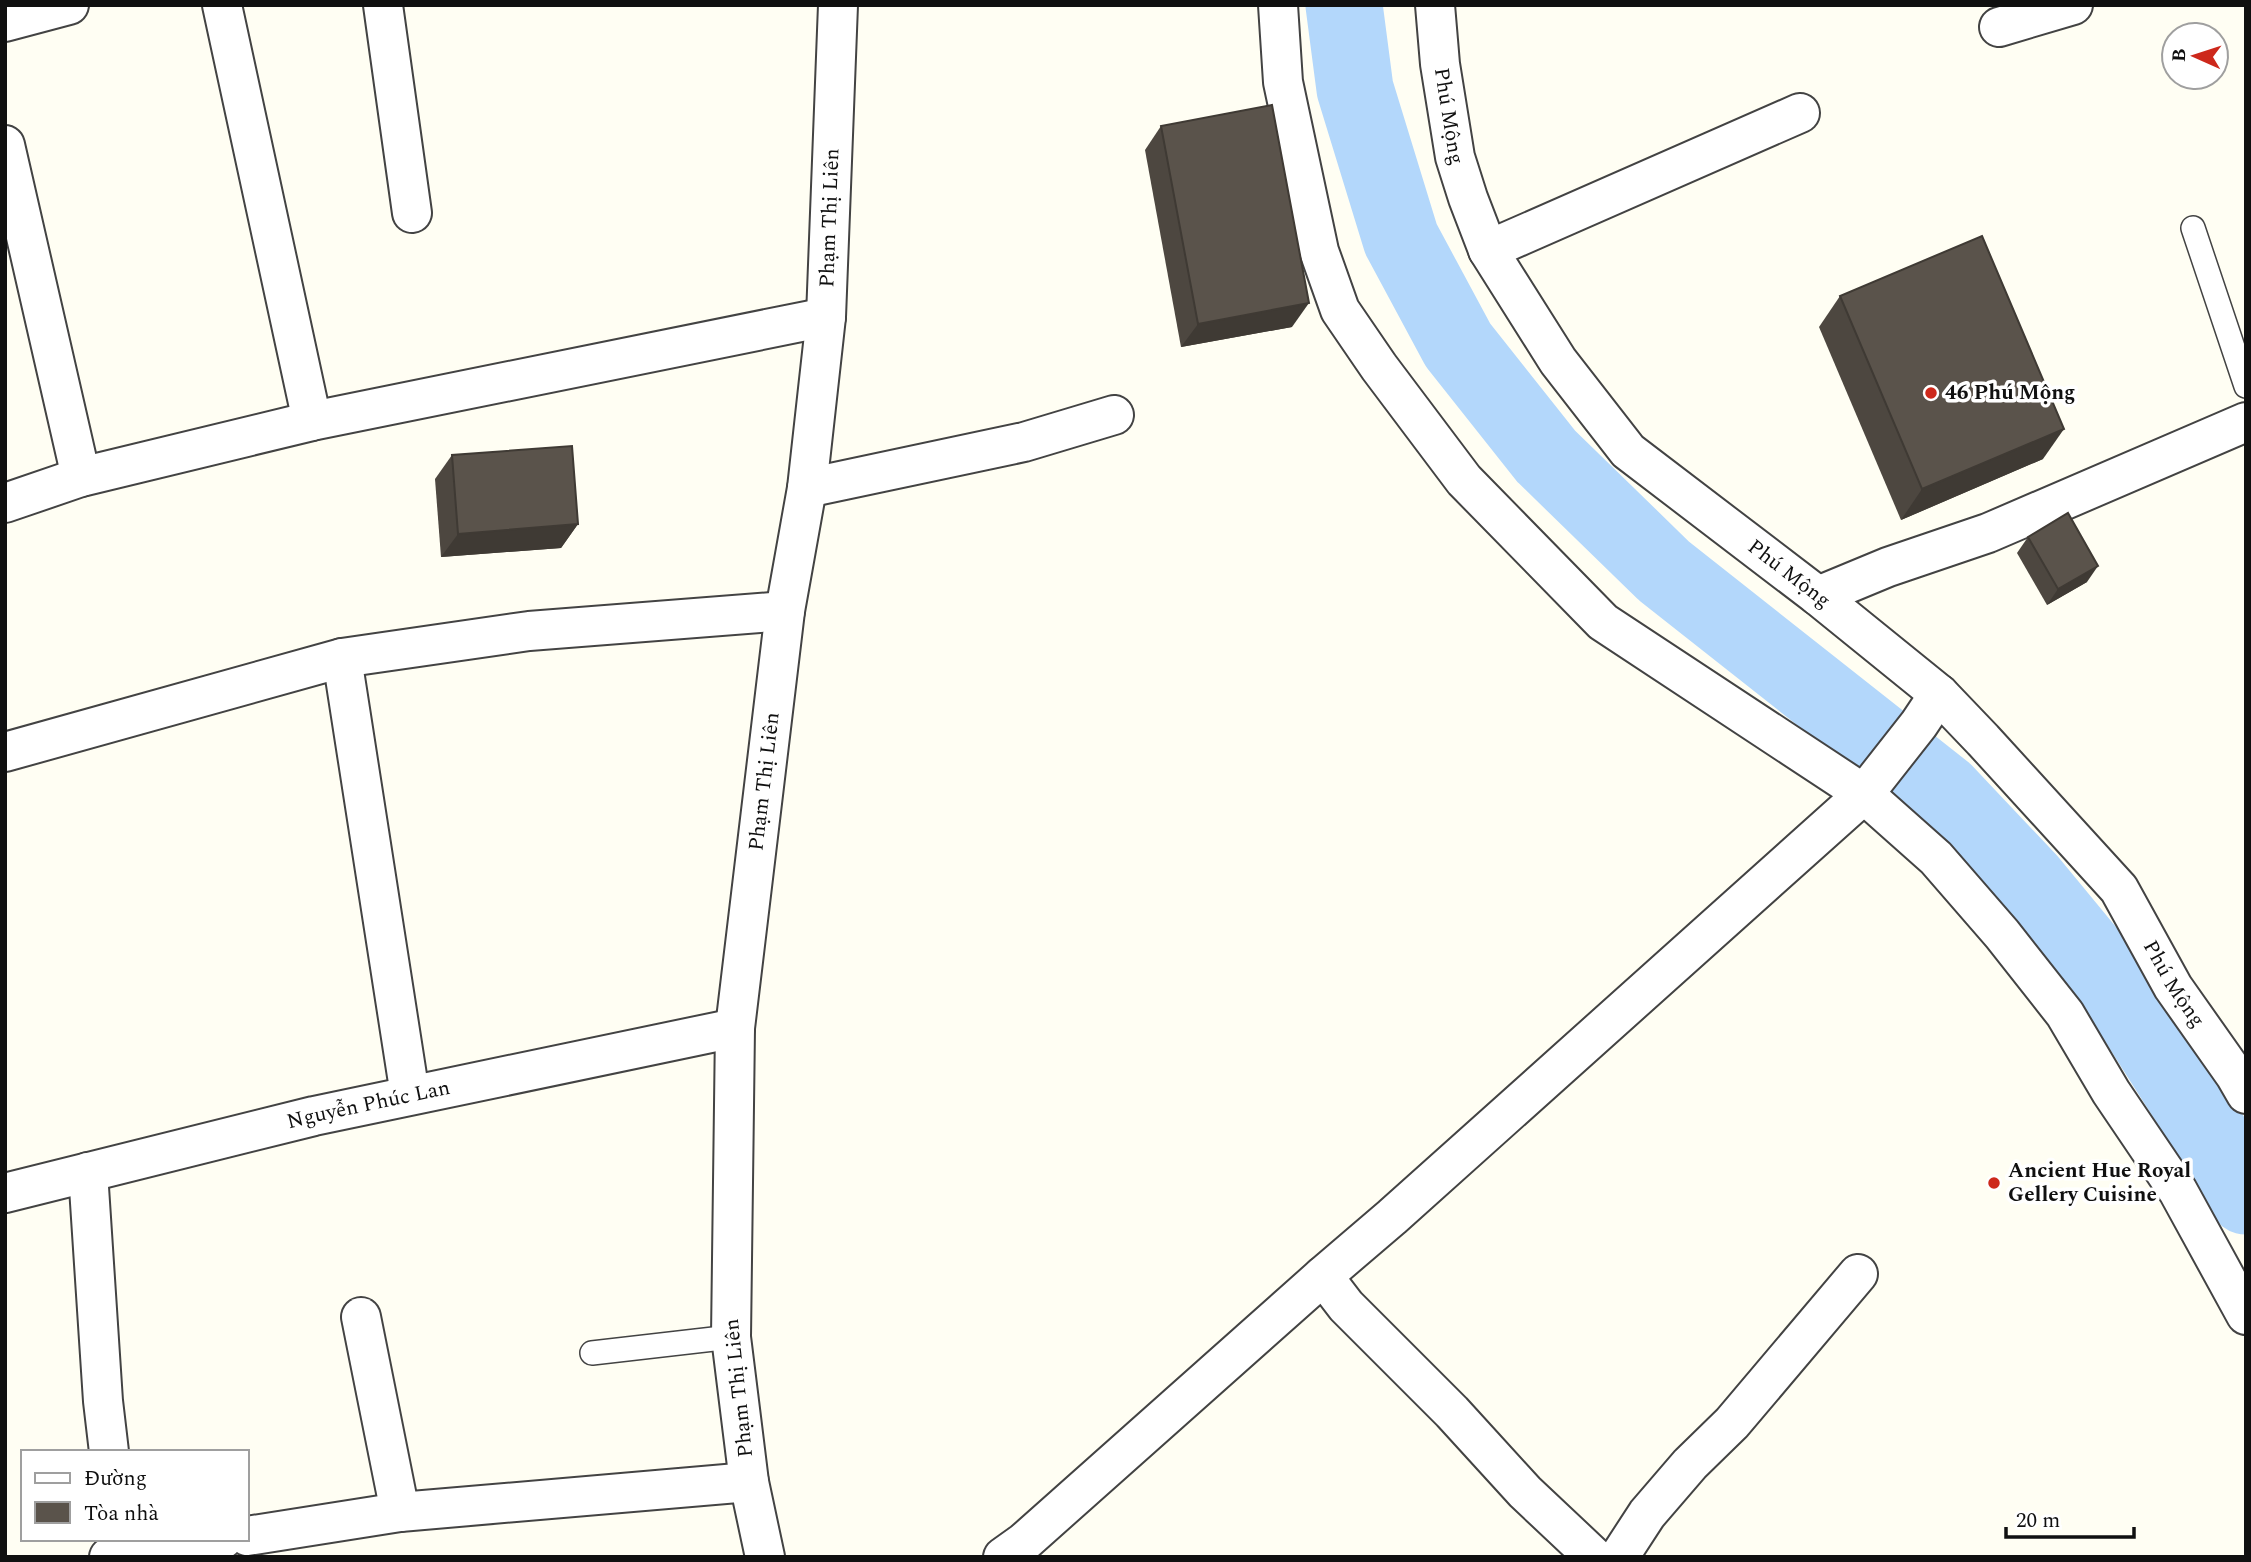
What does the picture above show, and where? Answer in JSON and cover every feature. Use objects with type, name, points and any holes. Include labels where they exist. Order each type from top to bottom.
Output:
[{"type":"street","points":[[5,22],[69,5]]},
{"type":"street","points":[[222,5],[312,421]]},
{"type":"street","points":[[383,5],[412,213]]},
{"type":"street","name":"Phạm Thị Liên","points":[[765,1557],[749,1482],[731,1337],[735,1028],[785,611],[807,488],[826,317],[838,5]]},
{"type":"street","points":[[1278,5],[1283,82],[1319,251],[1340,310],[1379,368],[1464,480],[1604,622],[1872,784],[2002,934],[2065,1014],[2111,1092],[2178,1191],[2246,1315]]},
{"type":"street","name":"Phú Mộng","points":[[1435,5],[1440,64],[1455,157],[1468,198],[1488,250],[1558,361],[1628,451],[1818,596],[1929,709],[2119,889],[2173,987],[2246,1094]]},
{"type":"street","points":[[1998,27],[2073,5]]},
{"type":"street","points":[[1488,250],[1800,113]]},
{"type":"street","points":[[5,145],[82,477]]},
{"type":"street","points":[[5,503],[82,477],[312,421],[826,317]]},
{"type":"street","points":[[807,488],[1024,442],[1114,415]]},
{"type":"street","points":[[1818,596],[1888,567],[1988,533],[2246,422]]},
{"type":"street","points":[[5,752],[342,658],[529,631],[785,611]]},
{"type":"street","points":[[342,658],[410,1094]]},
{"type":"street","points":[[1003,1557],[1024,1542],[1392,1217],[1872,784],[1929,709]]},
{"type":"street","name":"Nguyễn Phúc Lan","points":[[5,1193],[410,1094],[735,1028]]},
{"type":"street","points":[[88,1172],[109,1450]]},
{"type":"street","points":[[1619,1557],[1647,1514],[1690,1464],[1732,1423],[1858,1274]]},
{"type":"street","points":[[1323,1276],[1346,1306],[1452,1412],[1525,1492],[1594,1557]]},
{"type":"street","points":[[362,1317],[400,1512]]},
{"type":"street","points":[[248,1536],[400,1512],[749,1482]]},
{"type":"street","points":[[117,1550],[204,1541]]},
{"type":"lane","points":[[2193,228],[2246,386]]},
{"type":"lane","points":[[592,1353],[731,1337]]},
{"type":"building","points":[[1272,105],[1309,303],[1198,324],[1161,126]]},
{"type":"building","name":"46 Phú Mộng","points":[[1982,236],[2064,429],[1922,489],[1840,296]]},
{"type":"building","points":[[572,446],[578,524],[458,534],[452,455]]},
{"type":"building","points":[[2068,513],[2098,566],[2058,589],[2028,537]]},
{"type":"waterway","points":[[1344,5],[1355,89],[1401,239],[1458,345],[1546,456],[1664,571],[1944,792],[2029,882],[2118,990],[2246,1196]]},
{"type":"place","name":"46 Phú Mộng","points":[[1931,393]]},
{"type":"place","name":"Ancient Hue Royal Gellery Cuisine","points":[[1994,1183]]}]
